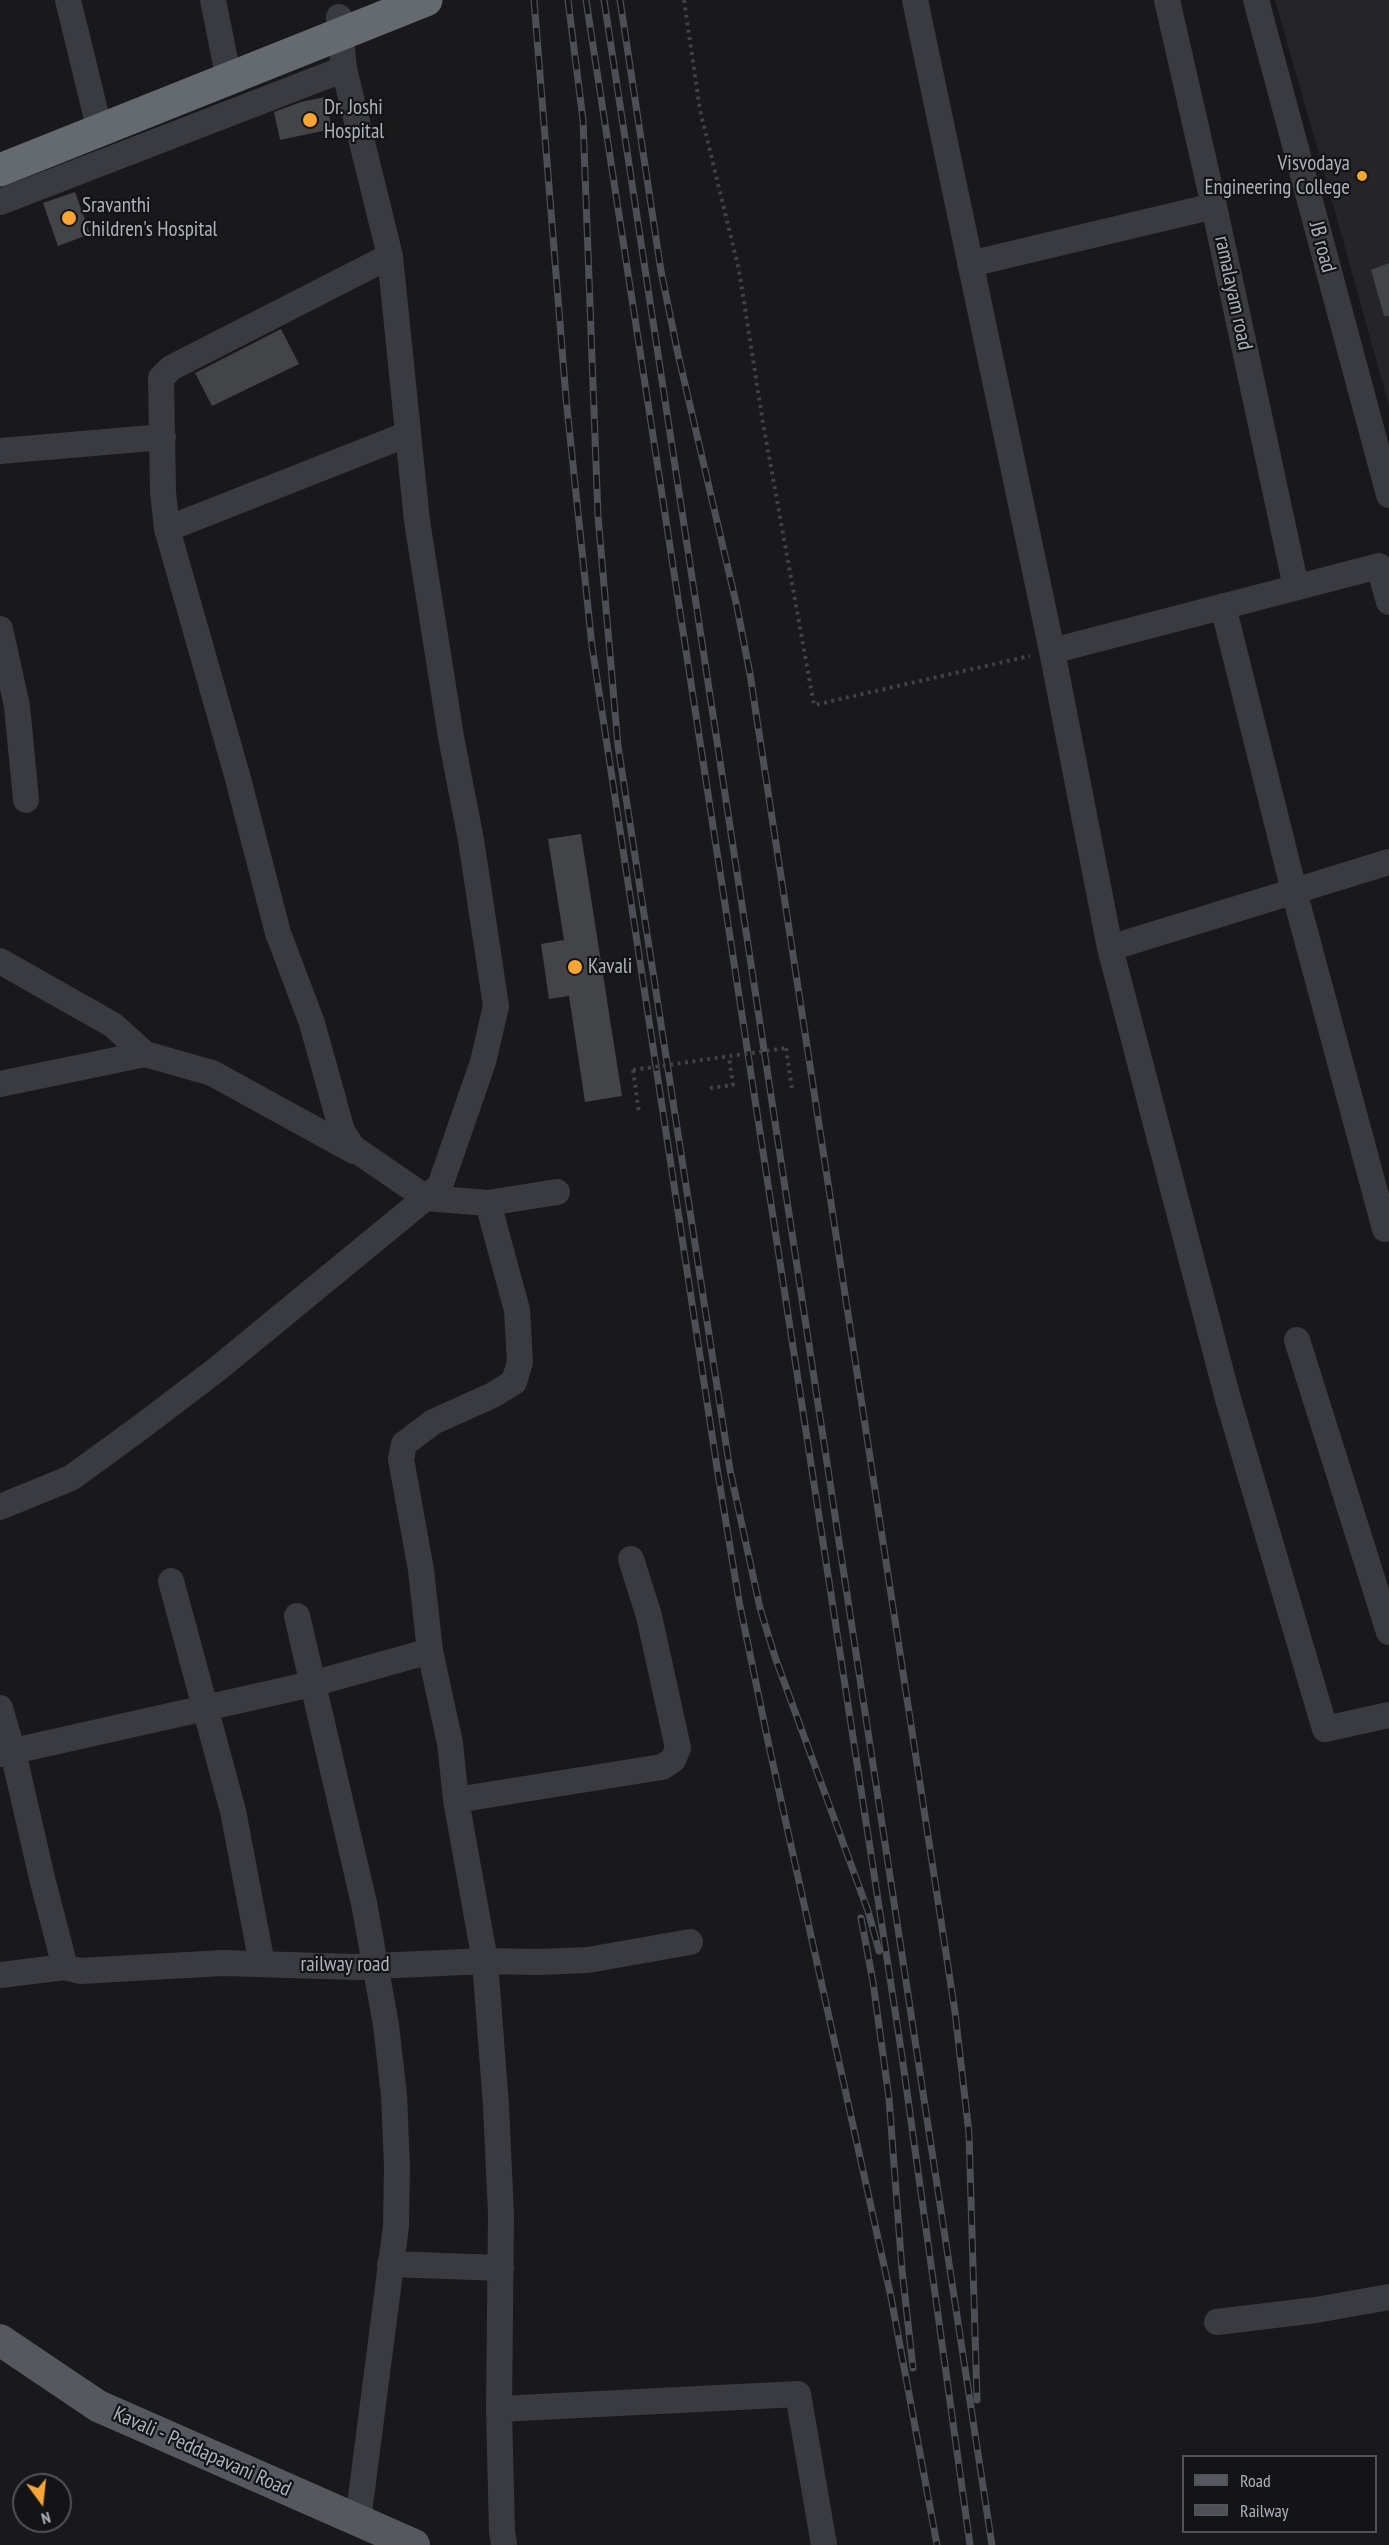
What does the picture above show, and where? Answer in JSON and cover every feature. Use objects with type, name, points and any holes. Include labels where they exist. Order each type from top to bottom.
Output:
[{"type":"highway","points":[[0,170],[426,0]]},
{"type":"main road","name":"Kavali - Peddapavani Road","points":[[0,2340],[98,2406],[414,2545]]},
{"type":"street","points":[[68,0],[96,115]]},
{"type":"street","points":[[213,0],[226,65]]},
{"type":"street","points":[[915,0],[1052,651],[1110,948],[1228,1399],[1325,1729],[1389,1715]]},
{"type":"street","name":"ramalayam road","points":[[1167,0],[1215,207],[1296,587]]},
{"type":"street","name":"JB road","points":[[1256,0],[1389,495]]},
{"type":"street","points":[[0,1507],[71,1478],[216,1370],[440,1186],[483,1062],[496,1006],[471,840],[451,737],[417,521],[390,255],[344,69],[339,17]]},
{"type":"street","points":[[0,202],[344,69]]},
{"type":"street","points":[[970,264],[1215,207]]},
{"type":"street","points":[[390,255],[171,368],[161,378],[167,529],[237,775],[278,933],[312,1023],[342,1131],[352,1147],[426,1198],[488,1203],[557,1192]]},
{"type":"street","points":[[167,529],[408,434]]},
{"type":"street","points":[[0,451],[163,437]]},
{"type":"street","points":[[1052,651],[1379,566],[1389,602]]},
{"type":"street","points":[[1223,606],[1294,891],[1385,1229]]},
{"type":"street","points":[[0,629],[17,706],[26,800]]},
{"type":"street","points":[[1110,948],[1389,862]]},
{"type":"street","points":[[0,961],[113,1025],[145,1054],[212,1073],[373,1162]]},
{"type":"street","points":[[0,1084],[145,1054]]},
{"type":"street","points":[[488,1203],[517,1310],[520,1362],[514,1382],[493,1395],[433,1422],[404,1444],[401,1460],[421,1570],[430,1651],[450,1743],[456,1800],[485,1961],[496,2106],[501,2268],[499,2409],[501,2531],[504,2545]]},
{"type":"street","points":[[1297,1341],[1389,1632]]},
{"type":"street","points":[[456,1800],[662,1767],[673,1760],[678,1748],[650,1616],[631,1559]]},
{"type":"street","points":[[171,1581],[233,1811],[262,1964]]},
{"type":"street","points":[[297,1616],[364,1903],[376,1965],[394,2095],[397,2168],[396,2226],[358,2520]]},
{"type":"street","points":[[7,1753],[206,1706],[312,1684],[430,1651]]},
{"type":"street","points":[[0,1708],[7,1753],[65,1968]]},
{"type":"street","name":"railway road","points":[[0,1975],[65,1968],[80,1971],[223,1963],[376,1965],[588,1960],[690,1942]]},
{"type":"street","points":[[390,2264],[501,2268]]},
{"type":"street","points":[[1217,2322],[1316,2310],[1389,2297]]},
{"type":"street","points":[[499,2409],[798,2394],[824,2545]]},
{"type":"path","points":[[684,0],[700,110],[739,270],[763,423],[814,705],[1052,651]]},
{"type":"path","points":[[639,1113],[633,1071],[786,1048],[792,1089]]},
{"type":"path","points":[[710,1088],[733,1085],[729,1057]]},
{"type":"shaded area","name":"Visvodaya Engineering College","points":[[1275,0],[1389,0],[1389,406],[1319,154]]},
{"type":"building","points":[[325,97],[332,129],[280,140],[274,112],[301,102]]},
{"type":"building","points":[[75,192],[90,234],[58,246],[43,203]]},
{"type":"building","points":[[1389,263],[1389,316],[1384,316],[1371,270]]},
{"type":"building","points":[[281,329],[299,364],[212,406],[195,373]]},
{"type":"building","points":[[581,834],[622,1096],[585,1102],[569,996],[549,999],[541,944],[564,940],[548,839]]},
{"type":"railway","points":[[534,0],[566,398],[592,646],[718,1474],[739,1601],[891,2297],[937,2545]]},
{"type":"railway","points":[[568,0],[583,120],[598,516],[618,746],[730,1470],[760,1608],[775,1657],[868,1911],[879,1951]]},
{"type":"railway","points":[[586,0],[902,2056],[970,2545]]},
{"type":"railway","points":[[604,0],[992,2545]]},
{"type":"railway","points":[[620,0],[661,271],[750,674],[955,2012],[969,2133],[977,2400]]},
{"type":"railway","points":[[861,1918],[873,1982],[889,2098],[902,2270],[913,2368]]},
{"type":"place","name":"Dr. Joshi Hospital","points":[[310,120]]},
{"type":"place","name":"Visvodaya Engineering College","points":[[1362,176]]},
{"type":"place","name":"Sravanthi Children's Hospital","points":[[69,218]]},
{"type":"place","name":"Kavali","points":[[575,967]]}]
